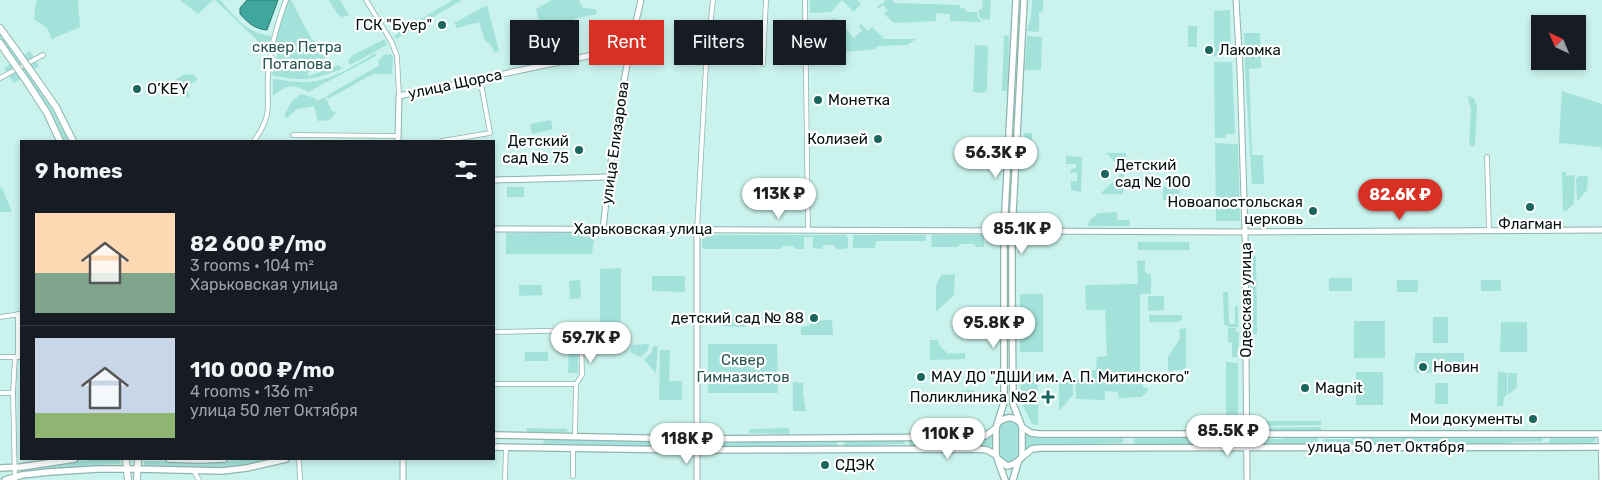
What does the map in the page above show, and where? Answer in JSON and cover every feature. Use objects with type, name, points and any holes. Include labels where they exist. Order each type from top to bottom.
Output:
[{"type":"main road","points":[[1005,480],[997,457],[997,425],[1004,402],[1004,231],[1016,0]]},
{"type":"main road","points":[[1013,480],[1020,458],[1020,425],[1013,404],[1012,231],[1024,0]]},
{"type":"main road","points":[[0,28],[56,107],[72,140]]},
{"type":"main road","points":[[0,44],[27,82],[60,140]]},
{"type":"main road","points":[[1004,277],[1012,278]]},
{"type":"main road","name":"улица 50 лет Октября","points":[[997,425],[1006,418],[1016,419],[1020,425],[1032,433],[1039,434],[1601,434]]},
{"type":"main road","points":[[495,435],[697,438],[978,437],[985,436],[997,425]]},
{"type":"main road","points":[[506,434],[506,447]]},
{"type":"main road","points":[[1128,434],[1128,448]]},
{"type":"main road","points":[[1324,434],[1319,440],[1325,447]]},
{"type":"main road","points":[[1541,434],[1544,435],[1546,440],[1541,447]]},
{"type":"main road","points":[[845,437],[840,443],[846,449]]},
{"type":"main road","points":[[902,449],[907,443],[903,437]]},
{"type":"main road","points":[[495,447],[977,449],[987,450],[1007,466],[1020,458]]},
{"type":"main road","name":"улица 50 лет Октября","points":[[1020,458],[1036,448],[1602,447]]},
{"type":"main road","points":[[0,468],[68,460]]},
{"type":"main road","points":[[126,460],[128,480]]},
{"type":"main road","points":[[138,460],[138,480]]},
{"type":"main road","points":[[5,480],[49,472],[126,469],[222,471],[247,468],[282,460]]},
{"type":"street","points":[[255,140],[268,115],[268,76],[271,53],[277,23],[286,0]]},
{"type":"street","points":[[293,135],[398,139],[398,62],[386,33],[366,0]]},
{"type":"street","name":"улица Елизарова","points":[[636,20],[641,0]]},
{"type":"street","points":[[696,480],[697,230],[706,65],[713,0]]},
{"type":"street","points":[[763,64],[766,0]]},
{"type":"street","points":[[805,0],[808,230]]},
{"type":"street","name":"Одесская улица","points":[[1236,0],[1245,232],[1247,480]]},
{"type":"street","points":[[0,78],[44,55]]},
{"type":"street","name":"улица Щорса","points":[[399,96],[589,55]]},
{"type":"street","name":"улица Елизарова","points":[[603,228],[608,177],[627,65]]},
{"type":"street","points":[[448,140],[490,133],[480,78]]},
{"type":"street","points":[[1487,157],[1489,230]]},
{"type":"street","points":[[495,180],[608,177]]},
{"type":"street","name":"Харьковская улица","points":[[495,229],[1245,232],[1602,230]]},
{"type":"street","points":[[0,318],[20,314],[14,393],[15,478]]},
{"type":"street","points":[[495,332],[581,330],[582,375],[576,384],[575,436]]},
{"type":"street","points":[[0,357],[18,357]]},
{"type":"street","points":[[495,384],[576,384]]},
{"type":"street","points":[[0,393],[14,393]]},
{"type":"street","points":[[1601,434],[1602,479]]},
{"type":"street","points":[[505,480],[506,447]]},
{"type":"street","points":[[573,448],[574,476]]},
{"type":"street","points":[[299,460],[300,480]]},
{"type":"street","points":[[403,460],[403,480]]},
{"type":"street","points":[[194,471],[199,480]]},
{"type":"green space","points":[[39,0],[79,0],[80,27],[52,39],[47,28],[34,19],[36,2]]},
{"type":"green space","points":[[180,0],[213,0],[198,14]]},
{"type":"green space","points":[[215,0],[220,0],[248,28],[271,36],[269,46],[263,46]]},
{"type":"green space","name":"сквер Петра Потапова","points":[[288,0],[291,0],[312,40],[316,41],[314,43],[319,48],[320,55],[323,54],[325,57],[320,61],[322,65],[308,73],[309,76],[339,65],[342,69],[323,76],[307,79],[291,79],[271,75],[274,72],[279,43],[275,42]]},
{"type":"green space","points":[[329,0],[340,0],[349,15],[342,17],[337,14]]},
{"type":"green space","points":[[453,0],[462,0],[396,39],[394,36],[398,32]]},
{"type":"green space","points":[[552,0],[579,0],[583,8],[596,9],[597,14],[574,20],[539,20],[536,9]]},
{"type":"green space","points":[[810,0],[842,0],[831,12],[810,13]]},
{"type":"green space","points":[[842,0],[857,0],[861,4],[854,12]]},
{"type":"green space","points":[[886,0],[892,0],[895,3],[960,5],[960,8],[964,8],[967,12],[977,12],[978,18],[982,22],[950,21],[950,14],[936,13],[936,21],[894,23],[884,14],[888,10],[883,5],[879,9],[877,7]]},
{"type":"green space","points":[[983,0],[991,0],[990,20],[982,19],[979,16],[979,9],[982,9]]},
{"type":"green space","points":[[1032,0],[1043,0],[1043,12],[1039,13],[1039,32],[1027,31],[1031,17]]},
{"type":"green space","points":[[487,5],[499,51],[494,52],[490,44],[485,41],[479,22],[457,28],[454,23]]},
{"type":"green space","points":[[1230,10],[1231,55],[1214,56],[1214,11]]},
{"type":"green space","points":[[861,24],[868,31],[872,27],[884,39],[916,39],[907,45],[878,46],[875,49],[846,52],[846,30],[854,38],[862,30],[859,26]]},
{"type":"green space","points":[[1188,26],[1197,26],[1197,47],[1188,47]]},
{"type":"green space","points":[[1244,33],[1260,33],[1261,68],[1249,69],[1252,155],[1263,155],[1264,184],[1252,184]]},
{"type":"green space","points":[[0,34],[18,58],[30,51],[34,58],[25,67],[36,61],[39,66],[29,73],[51,107],[68,140],[64,140],[48,108],[26,75],[14,83],[9,76],[22,69],[20,66],[7,72],[4,68],[16,60],[0,38]]},
{"type":"green space","points":[[1004,35],[1009,36],[1008,91],[1002,91]]},
{"type":"green space","points":[[1027,36],[1042,37],[1041,70],[1025,70]]},
{"type":"green space","points":[[385,39],[387,45],[350,65],[348,61],[353,55]]},
{"type":"green space","points":[[975,45],[988,46],[987,89],[984,93],[973,92]]},
{"type":"green space","points":[[375,53],[376,56],[308,92],[298,87],[290,86],[273,96],[273,79],[295,82],[317,81],[343,72]]},
{"type":"green space","points":[[391,54],[393,57],[392,74],[373,74],[328,99],[326,96],[380,65],[378,62],[383,55]]},
{"type":"green space","points":[[1214,62],[1232,62],[1235,134],[1226,134],[1225,138],[1215,138]]},
{"type":"green space","points":[[193,74],[197,78],[196,81],[185,87],[190,96],[188,99],[182,87],[170,83],[183,75]]},
{"type":"green space","points":[[1562,91],[1602,104],[1602,152],[1601,147],[1559,143]]},
{"type":"green space","points":[[301,94],[315,98],[317,101],[325,97],[332,111],[336,112],[330,120],[318,121],[314,106],[297,109],[287,118],[284,116],[292,101]]},
{"type":"green space","points":[[1467,95],[1475,99],[1477,106],[1475,146],[1469,144],[1471,109]]},
{"type":"green space","points":[[551,120],[553,129],[532,134],[530,124]]},
{"type":"green space","points":[[1024,133],[1032,133],[1032,164],[1023,164]]},
{"type":"green space","points":[[1215,143],[1238,144],[1240,221],[1216,221]]},
{"type":"green space","points":[[1106,153],[1126,153],[1126,165],[1122,169]]},
{"type":"green space","points":[[1066,156],[1082,157],[1081,192],[1071,190],[1071,181],[1077,181],[1077,173],[1070,173],[1071,169],[1076,168],[1076,164],[1066,164]]},
{"type":"green space","points":[[1124,171],[1123,194],[1100,194]]},
{"type":"green space","points":[[1562,172],[1565,172],[1567,176],[1575,175],[1574,204],[1566,211],[1563,211]]},
{"type":"green space","points":[[1579,176],[1587,176],[1588,178],[1587,190],[1578,201],[1576,179]]},
{"type":"green space","points":[[2,186],[12,212],[0,212],[0,188]]},
{"type":"green space","points":[[507,187],[524,187],[524,197],[507,197]]},
{"type":"green space","points":[[1163,187],[1179,187],[1180,200],[1163,200]]},
{"type":"green space","points":[[1117,212],[1118,220],[1130,220],[1129,226],[1088,226],[1089,221],[1098,213]]},
{"type":"green space","points":[[595,232],[592,254],[506,254],[506,233]]},
{"type":"green space","points":[[706,235],[846,235],[848,246],[846,249],[837,249],[833,245],[823,245],[822,249],[813,248],[813,237],[804,237],[804,249],[783,246],[781,249],[704,249],[702,247],[702,240]]},
{"type":"green space","points":[[853,235],[926,235],[926,241],[876,241],[875,248],[853,248]]},
{"type":"green space","points":[[931,235],[984,235],[984,247],[976,247],[974,244],[960,244],[958,247],[932,247]]},
{"type":"green space","points":[[1138,242],[1189,242],[1189,250],[1138,250]]},
{"type":"green space","points":[[1251,253],[1256,257],[1257,334],[1250,334]]},
{"type":"green space","points":[[1145,260],[1145,272],[1151,275],[1151,294],[1140,294],[1140,376],[1143,380],[1143,387],[1148,388],[1147,392],[1141,397],[1119,398],[1118,392],[1105,391],[1105,400],[1076,399],[1075,379],[1085,380],[1086,371],[1096,370],[1097,357],[1107,356],[1105,310],[1086,310],[1085,285],[1138,284],[1137,261]]},
{"type":"green space","points":[[621,268],[621,322],[600,322],[600,269]]},
{"type":"green space","points":[[955,274],[954,295],[936,312],[936,286],[941,275]]},
{"type":"green space","points":[[652,276],[685,276],[685,292],[652,291]]},
{"type":"green space","points":[[1329,278],[1352,278],[1352,291],[1329,291]]},
{"type":"green space","points":[[580,280],[581,298],[570,299],[569,281]]},
{"type":"green space","points":[[1397,280],[1418,280],[1418,292],[1397,292]]},
{"type":"green space","points":[[1481,280],[1501,280],[1501,291],[1481,291]]},
{"type":"green space","points":[[519,285],[542,285],[542,295],[519,296]]},
{"type":"green space","points":[[1223,292],[1228,292],[1229,324],[1235,324],[1235,306],[1238,306],[1238,327],[1229,327],[1224,324]]},
{"type":"green space","points":[[1020,294],[1043,294],[1043,352],[1020,352]]},
{"type":"green space","points":[[1148,296],[1164,296],[1164,310],[1148,311]]},
{"type":"green space","points":[[1149,315],[1182,315],[1182,319],[1178,322],[1149,322]]},
{"type":"green space","points":[[720,316],[746,316],[746,327],[720,326]]},
{"type":"green space","points":[[1433,317],[1448,317],[1448,343],[1433,343]]},
{"type":"green space","points":[[832,320],[833,335],[801,335],[801,327],[808,326],[813,321]]},
{"type":"green space","points":[[1354,321],[1385,321],[1385,358],[1354,358]]},
{"type":"green space","points":[[1501,322],[1527,322],[1527,352],[1500,352]]},
{"type":"green space","points":[[1186,328],[1186,370],[1170,372],[1168,370],[1168,357],[1180,338],[1179,329]]},
{"type":"green space","points":[[1228,328],[1236,328],[1236,332],[1239,332],[1238,357],[1232,357],[1232,343],[1228,342]]},
{"type":"green space","points":[[930,340],[938,340],[939,345],[948,354],[965,353],[965,359],[930,360]]},
{"type":"green space","points":[[569,343],[578,343],[578,373],[568,373]]},
{"type":"green space","points":[[649,344],[648,350],[641,357],[631,353],[631,345]]},
{"type":"green space","name":"Сквер Гимназистов","points":[[708,344],[777,344],[778,393],[708,393]]},
{"type":"green space","points":[[653,346],[658,346],[656,373],[644,360],[652,352]]},
{"type":"green space","points":[[660,350],[670,350],[669,381],[682,381],[682,400],[659,400]]},
{"type":"green space","points":[[525,352],[548,352],[548,361],[525,361]]},
{"type":"green space","points":[[1415,353],[1464,353],[1464,372],[1417,373],[1414,368]]},
{"type":"green space","points":[[1226,362],[1238,363],[1238,424],[1226,424]]},
{"type":"green space","points":[[1498,371],[1507,373],[1507,395],[1504,397],[1503,406],[1497,406]]},
{"type":"green space","points":[[1356,372],[1383,372],[1383,405],[1356,405]]},
{"type":"green space","points":[[1020,373],[1038,373],[1038,425],[1032,424],[1021,402]]},
{"type":"green space","points":[[1508,373],[1517,373],[1517,387],[1508,395]]},
{"type":"green space","points":[[1073,381],[1073,395],[1059,411],[1059,382]]},
{"type":"green space","points":[[793,382],[803,383],[806,411],[793,411]]},
{"type":"green space","points":[[1435,383],[1448,383],[1448,404],[1435,404]]},
{"type":"green space","points":[[974,390],[974,401],[958,402],[958,391]]},
{"type":"green space","points":[[1011,420],[1018,426],[1020,443],[1016,459],[1009,462],[1004,461],[1001,457],[999,432],[1001,424]]},
{"type":"green space","points":[[1261,421],[1321,421],[1321,425],[1261,426]]},
{"type":"green space","points":[[1321,427],[1321,432],[1261,432],[1261,428]]},
{"type":"green space","points":[[526,428],[569,429],[566,432],[527,432]]},
{"type":"green space","points":[[789,428],[789,434],[749,433],[750,429]]},
{"type":"green space","points":[[1025,433],[1038,438],[1122,438],[1124,440],[1122,443],[1038,445],[1025,450]]},
{"type":"green space","points":[[993,434],[993,451],[980,446],[909,446],[910,440],[980,440]]},
{"type":"green space","points":[[1362,436],[1542,437],[1543,439],[1541,442],[1500,444],[1324,444],[1322,441],[1324,439],[1350,439]]},
{"type":"green space","points":[[1549,436],[1594,437],[1596,440],[1592,443],[1549,443]]},
{"type":"green space","points":[[1240,437],[1242,440],[1240,442],[1199,444],[1136,445],[1133,441],[1136,438]]},
{"type":"green space","points":[[1317,437],[1318,444],[1258,444],[1256,441],[1258,439]]},
{"type":"green space","points":[[544,439],[687,443],[686,445],[647,446],[543,444]]},
{"type":"green space","points":[[838,440],[838,447],[705,446],[707,443],[749,441]]},
{"type":"green space","points":[[904,440],[905,443],[845,447],[843,444],[845,442]]},
{"type":"green space","points":[[90,460],[120,460],[121,462],[120,464],[21,471],[22,469]]},
{"type":"green space","points":[[238,460],[269,460],[221,468],[145,465],[144,463],[145,461],[150,461],[216,463]]},
{"type":"shaded area","points":[[247,0],[278,0],[267,30],[252,25],[240,14],[240,8]]},
{"type":"place","name":"ГСК \"Буер\"","points":[[442,25]]},
{"type":"place","name":"Лакомка","points":[[1209,50]]},
{"type":"place","name":"O’KEY","points":[[137,89]]},
{"type":"place","name":"Монетка","points":[[818,100]]},
{"type":"place","name":"Колизей","points":[[878,139]]},
{"type":"place","name":"Детский сад № 75","points":[[579,150]]},
{"type":"place","name":"Детский сад № 100","points":[[1105,174]]},
{"type":"place","name":"Флагман","points":[[1530,207]]},
{"type":"place","name":"Новоапостольская церковь","points":[[1313,211]]},
{"type":"place","name":"детский сад № 88","points":[[814,318]]},
{"type":"place","name":"Новин","points":[[1423,367]]},
{"type":"place","name":"МАУ ДО \"ДШИ им. А. П. Митинского\"","points":[[921,377]]},
{"type":"place","name":"Magnit","points":[[1305,388]]},
{"type":"place","name":"Поликлиника №2","points":[[1048,397]]},
{"type":"place","name":"Мои документы","points":[[1533,419]]},
{"type":"place","name":"СДЭК","points":[[825,465]]}]
